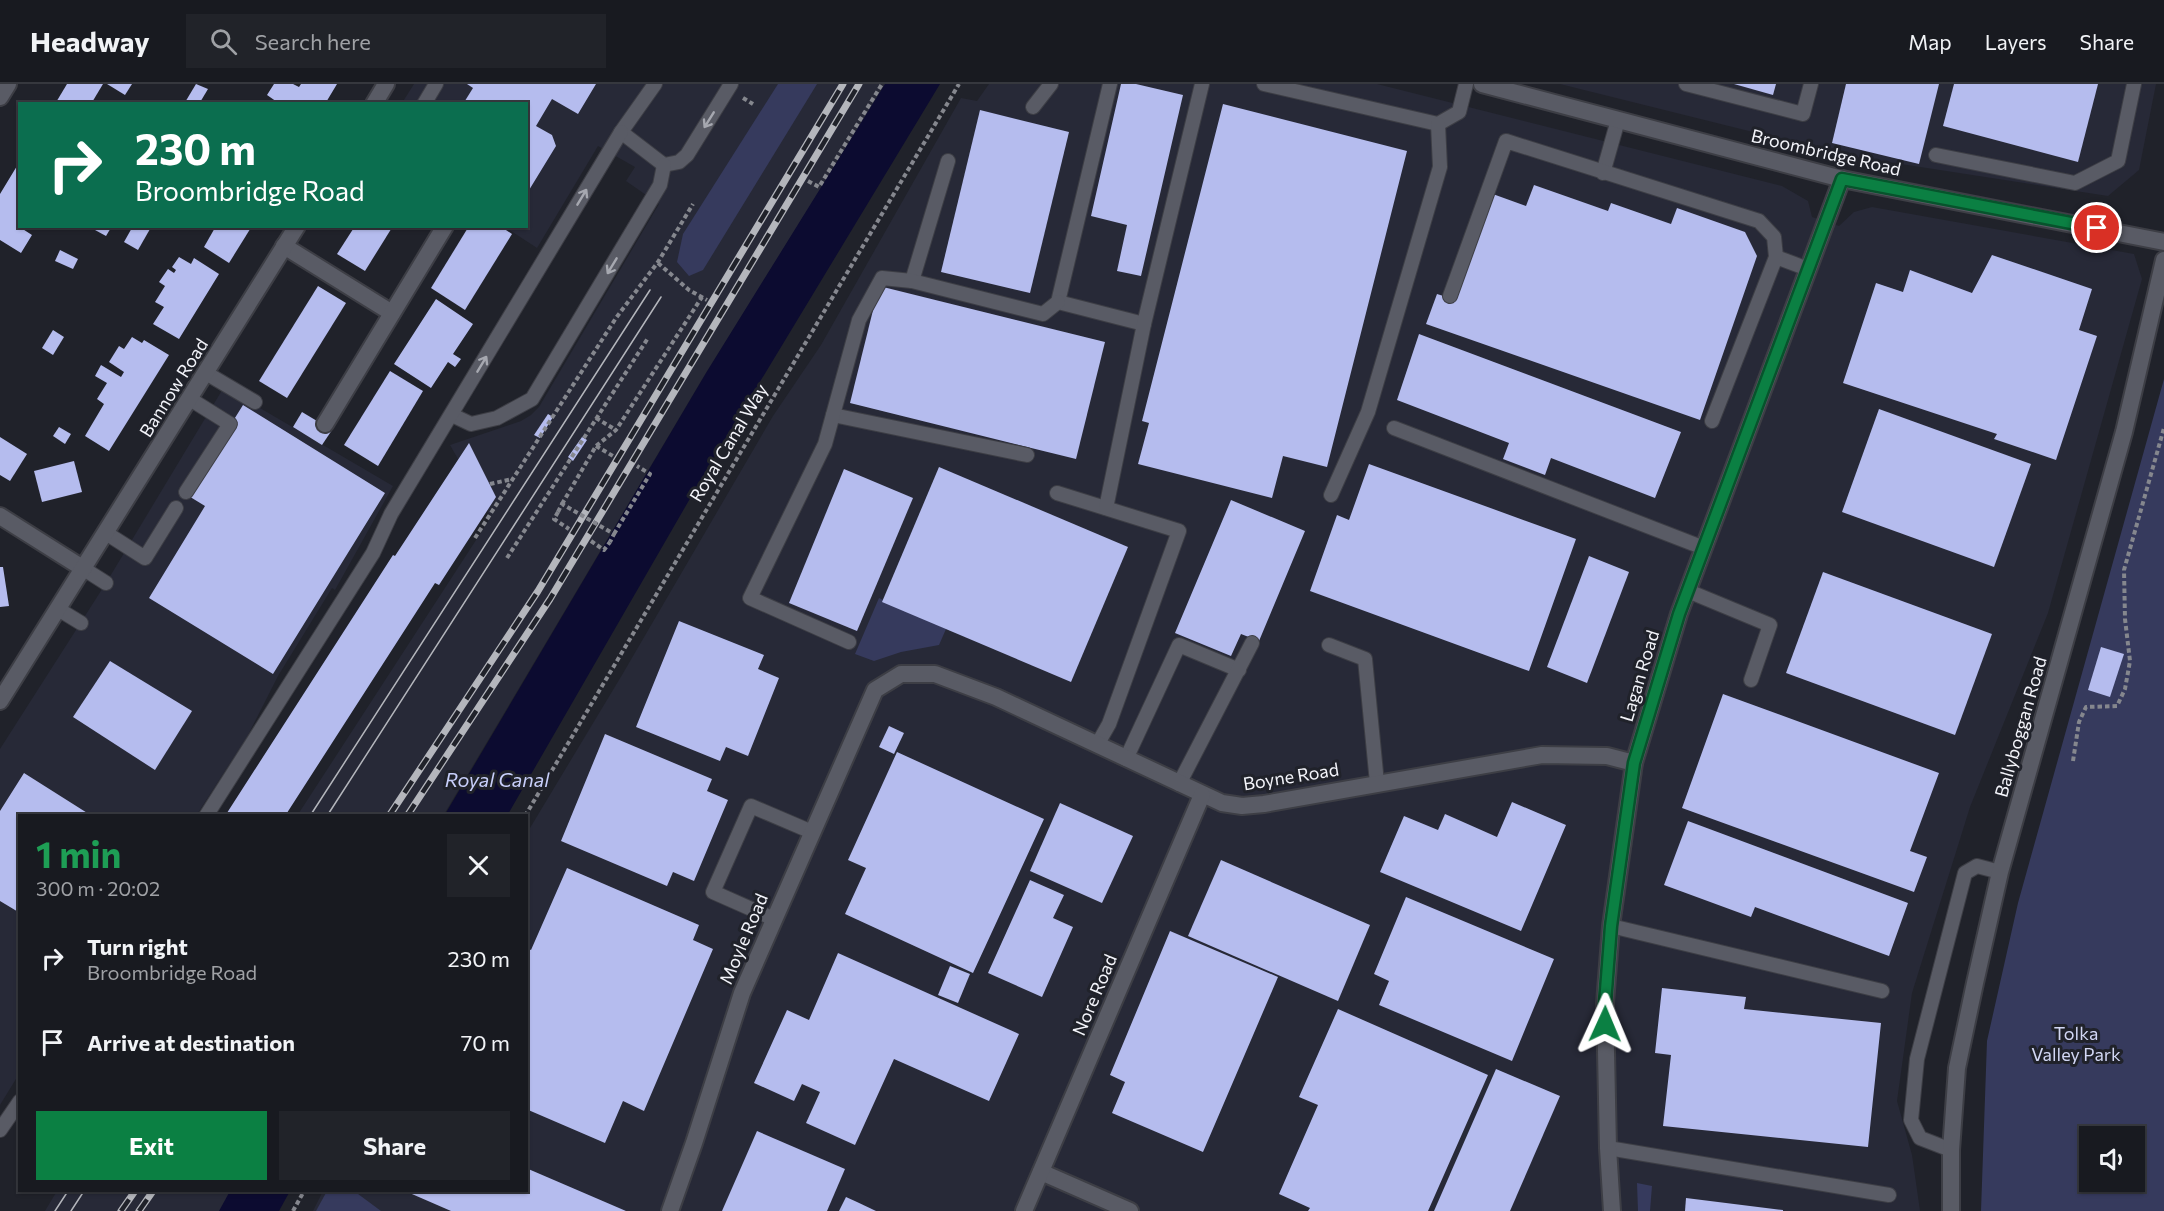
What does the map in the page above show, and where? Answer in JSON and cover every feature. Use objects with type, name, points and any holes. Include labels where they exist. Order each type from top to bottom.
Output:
[{"type":"street","points":[[0,97],[8,84]]},
{"type":"street","points":[[375,102],[386,84]]},
{"type":"street","name":"Broombridge Road","points":[[1482,84],[1842,179],[2164,242]]},
{"type":"street","name":"Lagan Road","points":[[1612,1211],[1608,1148],[1605,1003],[1611,926],[1634,763],[1679,614],[1842,179]]},
{"type":"street","name":"Bannow Road","points":[[0,701],[296,228]]},
{"type":"street","points":[[325,424],[444,228]]},
{"type":"street","points":[[284,246],[392,313]]},
{"type":"street","name":"Ballyboggan Road","points":[[1951,1211],[1951,1150],[1957,1068],[2000,872],[2124,432],[2164,260]]},
{"type":"street","points":[[0,516],[84,569]]},
{"type":"street","name":"Boyne Road","points":[[875,690],[901,674],[934,674],[996,697],[1222,803],[1253,805],[1542,755],[1608,756],[1634,763]]},
{"type":"street","name":"Moyle Road","points":[[670,1211],[742,993],[875,690]]},
{"type":"street","name":"Nore Road","points":[[1024,1211],[1202,795]]},
{"type":"street","points":[[1041,1172],[1130,1211]]},
{"type":"lane","points":[[425,102],[436,84]]},
{"type":"lane","points":[[207,814],[373,553],[391,514],[621,132],[654,84]]},
{"type":"lane","points":[[621,132],[664,165],[680,162],[687,155],[731,84]]},
{"type":"lane","points":[[1032,106],[1051,84]]},
{"type":"lane","points":[[849,642],[750,598],[825,444],[860,320],[882,278],[912,281],[1043,314],[1058,302],[1110,84]]},
{"type":"lane","points":[[1106,508],[1144,324],[1202,84]]},
{"type":"lane","points":[[1264,84],[1438,124],[1459,112],[1466,84]]},
{"type":"lane","points":[[1686,84],[1803,114],[1811,84]]},
{"type":"lane","points":[[1936,155],[2075,183],[2118,161],[2134,84]]},
{"type":"lane","points":[[1603,172],[1618,120]]},
{"type":"lane","points":[[1331,495],[1368,412],[1437,178],[1440,167],[1438,124]]},
{"type":"lane","points":[[1450,296],[1506,141],[1759,221],[1774,237],[1776,257],[1712,421]]},
{"type":"lane","points":[[912,281],[948,161]]},
{"type":"lane","points":[[452,415],[471,424],[497,418],[532,399],[660,186],[664,165]]},
{"type":"lane","points":[[1776,257],[1808,269]]},
{"type":"lane","points":[[1058,302],[1144,324]]},
{"type":"lane","points":[[206,373],[255,402]]},
{"type":"lane","points":[[186,492],[230,424],[190,399]]},
{"type":"lane","points":[[833,415],[1027,455]]},
{"type":"lane","points":[[1394,428],[1704,548]]},
{"type":"lane","points":[[1057,493],[1179,531],[1109,724],[1097,745]]},
{"type":"lane","points":[[106,533],[145,558],[176,508]]},
{"type":"lane","points":[[84,569],[106,584]]},
{"type":"lane","points":[[1688,591],[1770,625],[1751,680]]},
{"type":"lane","points":[[58,609],[81,623]]},
{"type":"lane","points":[[1179,784],[1252,643]]},
{"type":"lane","points":[[1126,759],[1179,645],[1239,670]]},
{"type":"lane","points":[[1329,645],[1365,659],[1377,783]]},
{"type":"lane","points":[[774,919],[713,892],[751,806],[812,832]]},
{"type":"lane","points":[[1951,1150],[1920,1138],[1911,1120],[1917,1059],[1965,873],[1977,866],[2000,872]]},
{"type":"lane","points":[[1611,926],[1882,991]]},
{"type":"lane","points":[[0,1130],[18,1104]]},
{"type":"lane","points":[[1608,1148],[1889,1195]]},
{"type":"path","points":[[808,181],[819,187],[882,84]]},
{"type":"path","name":"Royal Canal Way","points":[[526,814],[959,84]]},
{"type":"path","points":[[475,538],[616,318],[658,262],[693,204]]},
{"type":"path","points":[[658,262],[689,290],[707,300]]},
{"type":"path","points":[[569,529],[554,519],[562,504],[596,446],[616,430],[702,297]]},
{"type":"path","points":[[507,558],[648,338]]},
{"type":"path","points":[[596,418],[616,430]]},
{"type":"path","points":[[2073,761],[2079,722],[2086,707],[2117,706],[2125,689],[2130,662],[2124,570],[2164,428]]},
{"type":"path","points":[[596,446],[613,456]]},
{"type":"path","points":[[591,541],[604,550],[610,542],[650,474],[637,466]]},
{"type":"path","points":[[490,484],[513,479]]},
{"type":"path","points":[[562,504],[614,534]]},
{"type":"path","points":[[293,1211],[303,1192]]},
{"type":"shaded area","points":[[414,84],[886,84],[706,373],[444,814],[298,814],[491,517],[450,445],[521,421],[539,407],[659,204],[626,181],[635,167],[598,146],[537,248],[507,228],[528,228],[528,102],[403,102]]},
{"type":"shaded area","points":[[989,84],[1377,84],[1782,186],[1808,201],[1812,217],[1839,226],[1854,212],[1872,207],[2134,254],[2142,279],[2048,613],[1970,807],[1912,993],[1897,1101],[1912,1155],[1920,1211],[313,1211],[322,1192],[528,1192],[528,831],[773,416],[821,345],[961,98],[977,101]]},
{"type":"shaded area","points":[[1560,84],[2156,84],[2139,170],[2108,196],[1849,156]]},
{"type":"shaded area","points":[[224,387],[393,486],[335,590],[332,588],[278,676],[247,737],[197,814],[18,814],[18,1076],[0,1105],[0,749],[106,583]]},
{"type":"shaded area","points":[[56,1192],[230,1192],[220,1211],[45,1211]]},
{"type":"green space","points":[[778,84],[817,84],[703,270],[689,276],[677,262],[683,234]]},
{"type":"green space","name":"Tolka Valley Park","points":[[2164,379],[2164,1211],[1981,1211],[1987,1041],[2018,903]]},
{"type":"green space","points":[[879,598],[946,629],[939,645],[901,652],[874,661],[855,654]]},
{"type":"green space","points":[[1637,1183],[1652,1186],[1650,1211],[1638,1211]]},
{"type":"green space","points":[[326,1192],[355,1192],[381,1211],[316,1211]]},
{"type":"water","name":"Royal Canal","points":[[885,84],[940,84],[703,476],[508,814],[445,814],[706,373]]},
{"type":"water","points":[[229,1192],[289,1192],[279,1211],[219,1211]]},
{"type":"building","points":[[67,84],[103,84],[92,102],[56,102]]},
{"type":"building","points":[[107,84],[132,84],[125,95]]},
{"type":"building","points":[[196,84],[208,89],[200,102],[185,102]]},
{"type":"building","points":[[274,84],[293,84],[299,87],[301,84],[337,84],[326,102],[277,102],[267,95]]},
{"type":"building","points":[[467,84],[596,84],[578,114],[552,99],[536,126],[552,135],[556,146],[528,192],[528,102],[464,102],[473,88]]},
{"type":"building","points":[[1121,84],[1136,84],[1183,95],[1141,276],[1117,271],[1127,225],[1091,216]]},
{"type":"building","points":[[1734,84],[1776,84],[1773,95]]},
{"type":"building","points":[[1846,84],[1939,84],[1919,164],[1832,143]]},
{"type":"building","points":[[1954,84],[2098,84],[2078,162],[1943,126]]},
{"type":"building","points":[[1223,104],[1407,151],[1327,467],[1283,456],[1272,498],[1138,464],[1149,423],[1142,421]]},
{"type":"building","points":[[980,110],[1069,132],[1030,293],[941,272]]},
{"type":"building","points":[[18,164],[18,228],[32,235],[21,253],[0,240],[0,194]]},
{"type":"building","points":[[1534,185],[1608,211],[1611,203],[1671,224],[1677,208],[1745,232],[1757,256],[1700,420],[1426,324],[1437,294],[1453,299],[1490,193],[1526,206]]},
{"type":"building","points":[[96,228],[111,228],[106,236],[95,230]]},
{"type":"building","points":[[132,228],[150,229],[138,250],[124,242]]},
{"type":"building","points":[[215,228],[251,228],[229,263],[204,247]]},
{"type":"building","points":[[354,228],[392,228],[365,271],[337,254]]},
{"type":"building","points":[[468,228],[503,228],[512,234],[465,310],[431,288]]},
{"type":"building","points":[[60,250],[78,259],[73,269],[55,261]]},
{"type":"building","points":[[1992,255],[2092,289],[2079,330],[2097,336],[2056,460],[1994,439],[1997,434],[1843,383],[1876,283],[1903,292],[1910,270],[1972,293]]},
{"type":"building","points":[[179,257],[191,264],[194,258],[219,274],[179,339],[153,324],[164,307],[155,302],[165,286],[159,282],[168,269],[174,273],[176,270],[172,267]]},
{"type":"building","points":[[318,286],[346,303],[287,398],[259,381]]},
{"type":"building","points":[[879,286],[1105,342],[1076,459],[850,403]]},
{"type":"building","points":[[436,299],[473,324],[453,354],[461,359],[455,367],[448,362],[431,388],[394,364]]},
{"type":"building","points":[[53,330],[64,337],[53,355],[42,348]]},
{"type":"building","points":[[1419,334],[1681,432],[1655,498],[1551,458],[1545,475],[1503,459],[1509,443],[1397,400]]},
{"type":"building","points":[[132,337],[142,343],[144,340],[169,355],[109,451],[85,436],[104,404],[97,399],[107,383],[95,376],[101,365],[121,377],[124,372],[109,362],[119,346],[124,349]]},
{"type":"building","points":[[390,371],[423,391],[378,466],[344,445]]},
{"type":"building","points":[[243,405],[385,493],[273,674],[149,598],[205,506],[187,495]]},
{"type":"building","points":[[1879,409],[2031,464],[1994,567],[1842,512]]},
{"type":"building","points":[[302,412],[332,430],[322,445],[293,427]]},
{"type":"building","points":[[548,414],[553,417],[540,438],[534,435]]},
{"type":"building","points":[[59,427],[71,434],[65,444],[53,436]]},
{"type":"building","points":[[0,437],[27,454],[10,481],[0,475]]},
{"type":"building","points":[[582,437],[587,440],[573,461],[568,457]]},
{"type":"building","points":[[469,443],[496,497],[439,585],[435,583],[286,814],[226,814],[393,555],[395,556]]},
{"type":"building","points":[[74,461],[82,492],[42,502],[34,471]]},
{"type":"building","points":[[1369,464],[1576,539],[1529,671],[1310,591],[1337,515],[1349,520]]},
{"type":"building","points":[[939,467],[1128,547],[1071,682],[882,602]]},
{"type":"building","points":[[844,469],[913,498],[857,631],[789,603]]},
{"type":"building","points":[[1231,500],[1305,531],[1259,641],[1241,634],[1231,656],[1175,633]]},
{"type":"building","points":[[1589,556],[1629,572],[1587,683],[1547,667]]},
{"type":"building","points":[[0,567],[3,567],[9,606],[0,607]]},
{"type":"building","points":[[1823,572],[1992,634],[1955,735],[1786,673]]},
{"type":"building","points":[[679,621],[764,655],[758,669],[779,678],[748,756],[726,747],[720,761],[636,727]]},
{"type":"building","points":[[2101,647],[2124,654],[2110,697],[2088,690]]},
{"type":"building","points":[[110,661],[192,711],[155,770],[73,717]]},
{"type":"building","points":[[1723,694],[1939,773],[1910,851],[1927,857],[1914,892],[1682,808]]},
{"type":"building","points":[[889,726],[904,733],[894,754],[879,747]]},
{"type":"building","points":[[605,734],[712,779],[707,791],[728,800],[694,881],[673,872],[667,886],[561,841]]},
{"type":"building","points":[[897,752],[1044,819],[973,973],[845,914],[866,868],[848,860]]},
{"type":"building","points":[[24,773],[89,814],[18,814],[18,912],[0,901],[0,811]]},
{"type":"building","points":[[1512,802],[1566,825],[1521,931],[1380,872],[1404,816],[1438,830],[1445,814],[1497,837]]},
{"type":"building","points":[[1060,803],[1133,836],[1102,903],[1030,871]]},
{"type":"building","points":[[1688,821],[1908,903],[1889,956],[1755,907],[1751,917],[1664,885]]},
{"type":"building","points":[[1221,860],[1370,925],[1338,1001],[1188,936]]},
{"type":"building","points":[[567,868],[699,925],[693,940],[713,949],[644,1111],[623,1101],[605,1143],[528,1110],[528,949],[531,950]]},
{"type":"building","points":[[1030,880],[1064,895],[1053,918],[1073,927],[1042,997],[988,973]]},
{"type":"building","points":[[1406,897],[1554,959],[1512,1061],[1379,1005],[1389,981],[1374,974]]},
{"type":"building","points":[[1170,931],[1278,977],[1203,1152],[1112,1113],[1125,1082],[1110,1075]]},
{"type":"building","points":[[838,953],[1019,1034],[989,1101],[894,1059],[855,1145],[806,1123],[820,1092],[802,1084],[794,1101],[754,1083],[787,1010],[809,1020]]},
{"type":"building","points":[[950,966],[970,974],[958,1003],[938,995]]},
{"type":"building","points":[[1662,988],[1746,997],[1744,1009],[1881,1023],[1868,1147],[1663,1126],[1671,1055],[1655,1053]]},
{"type":"building","points":[[1338,1009],[1488,1075],[1428,1211],[1308,1211],[1310,1208],[1279,1194],[1318,1105],[1299,1097]]},
{"type":"building","points":[[1496,1069],[1560,1096],[1510,1211],[1434,1211]]},
{"type":"building","points":[[757,1131],[845,1169],[827,1211],[722,1211]]},
{"type":"building","points":[[528,1169],[626,1211],[451,1211],[407,1192],[528,1192]]},
{"type":"building","points":[[846,1197],[857,1202],[876,1211],[839,1211]]},
{"type":"building","points":[[1686,1198],[1783,1210],[1783,1211],[1685,1211]]},
{"type":"tram line","points":[[311,814],[650,290]]},
{"type":"tram line","points":[[328,814],[661,297]]},
{"type":"tram line","points":[[55,1211],[67,1192]]},
{"type":"tram line","points":[[71,1211],[83,1192]]},
{"type":"railway","points":[[390,814],[538,591],[843,84]]},
{"type":"railway","points":[[408,814],[550,599],[859,84]]},
{"type":"railway","points":[[121,1211],[134,1192]]},
{"type":"railway","points":[[139,1211],[152,1192]]},
{"type":"route","points":[[1605,1024],[1611,926],[1634,763],[1679,614],[1842,179],[2097,228]]}]
